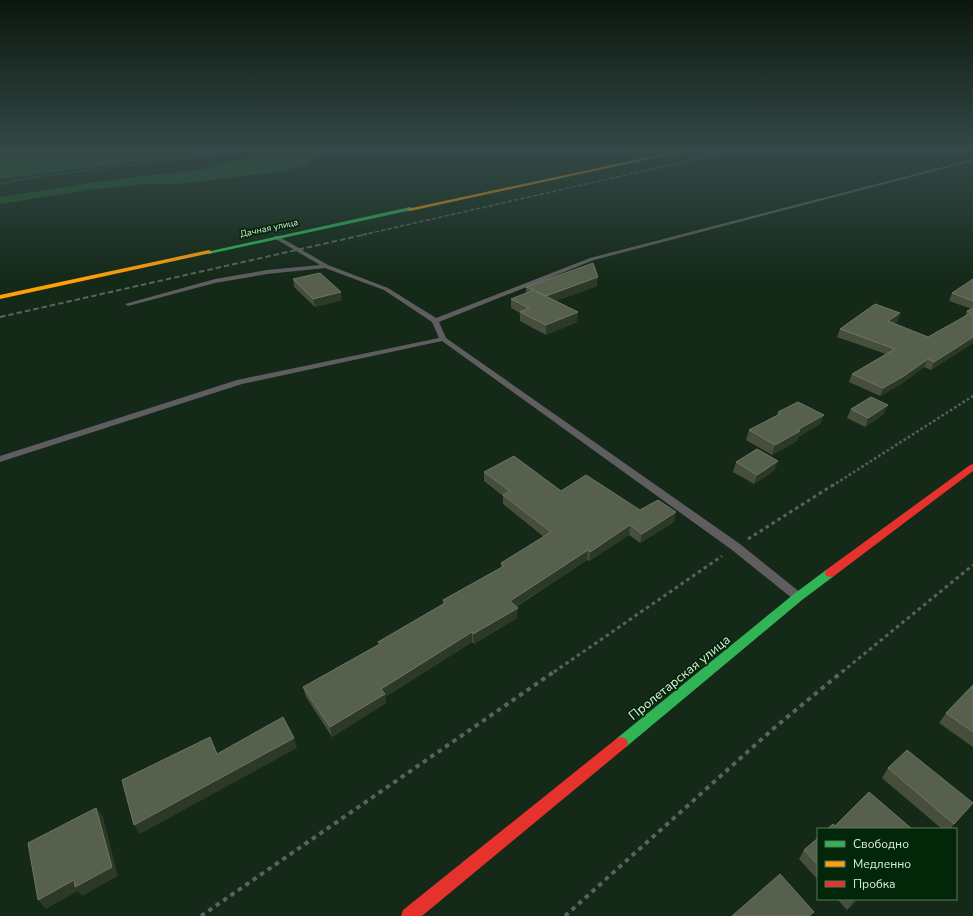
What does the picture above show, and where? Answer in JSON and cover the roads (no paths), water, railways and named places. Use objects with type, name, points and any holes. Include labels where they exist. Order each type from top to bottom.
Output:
[{"type":"street","name":"Дачная улица","points":[[0,297],[481,194]]},
{"type":"street","name":"Пролетарская улица","points":[[409,916],[798,597],[973,467]]},
{"type":"lane","points":[[435,321],[592,259],[843,194]]},
{"type":"lane","points":[[276,237],[326,266],[386,288],[435,321],[443,339],[736,547],[798,597]]},
{"type":"lane","points":[[128,304],[215,281],[267,272],[326,266]]},
{"type":"lane","points":[[0,459],[240,382],[443,339]]},
{"type":"railway","points":[[362,235],[543,194]]},
{"type":"railway","points":[[0,317],[367,234]]}]
